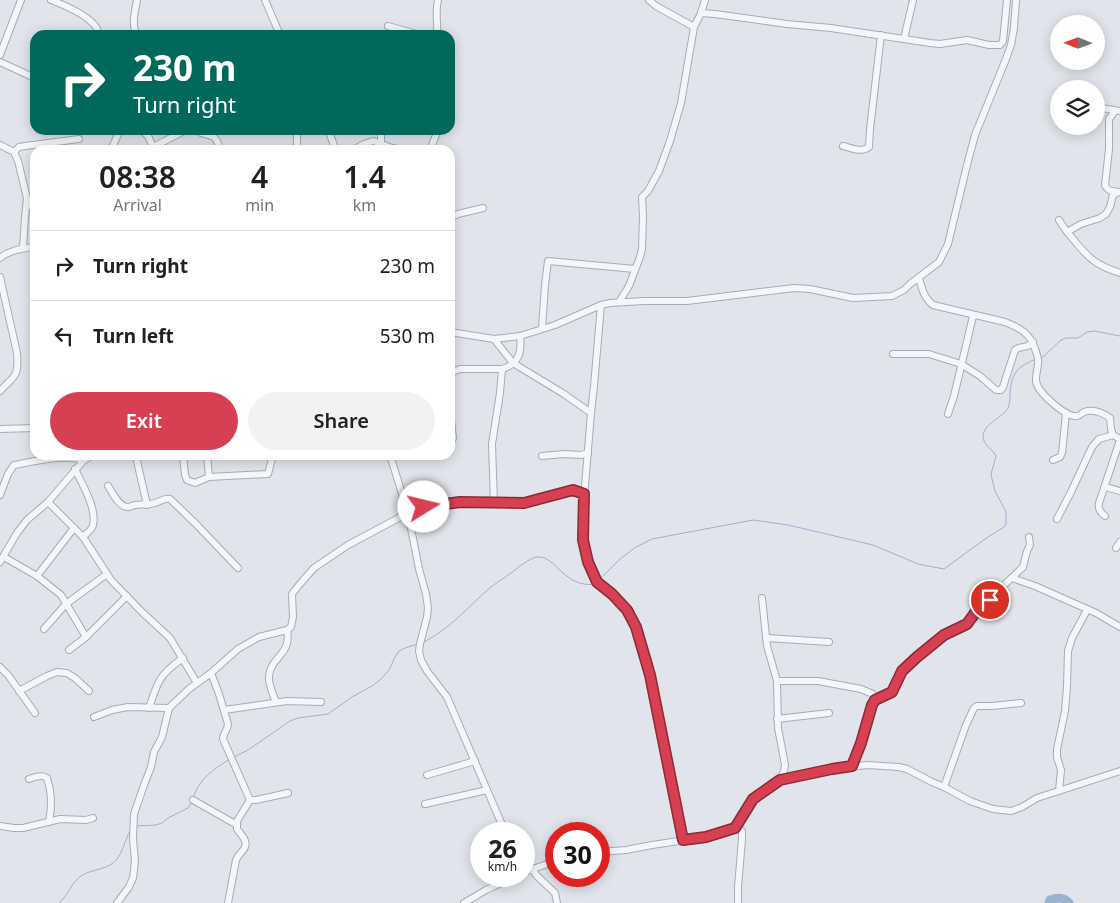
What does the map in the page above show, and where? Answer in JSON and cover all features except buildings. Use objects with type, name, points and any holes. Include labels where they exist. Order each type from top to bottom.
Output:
[{"type":"street","points":[[0,55],[21,0]]},
{"type":"street","points":[[51,0],[78,13],[94,24],[97,30]]},
{"type":"street","points":[[134,30],[137,0]]},
{"type":"street","points":[[265,0],[278,30]]},
{"type":"street","points":[[438,0],[436,6],[438,30]]},
{"type":"street","points":[[649,0],[694,27]]},
{"type":"street","points":[[620,302],[640,257],[643,240],[642,197],[648,191],[659,171],[670,141],[682,95],[694,27],[701,14],[705,0]]},
{"type":"street","points":[[904,39],[913,0]]},
{"type":"street","points":[[701,14],[722,14],[930,43],[940,44],[967,40],[1000,45],[1003,41],[1007,0]]},
{"type":"street","points":[[455,333],[494,339],[520,336],[555,325],[601,305],[620,302],[644,300],[688,301],[794,288],[810,289],[853,298],[892,296],[904,290],[939,262],[948,244],[976,135],[1011,45],[1016,0]]},
{"type":"street","points":[[388,26],[399,30]]},
{"type":"street","points":[[843,146],[860,150],[869,147],[881,35]]},
{"type":"street","points":[[0,62],[30,76]]},
{"type":"street","points":[[1105,109],[1118,111]]},
{"type":"street","points":[[1118,111],[1109,119],[1109,148],[1105,185],[1106,189],[1110,191],[1120,192]]},
{"type":"street","points":[[161,145],[178,135]]},
{"type":"street","points":[[210,135],[215,136],[219,145]]},
{"type":"street","points":[[362,145],[373,141],[381,144],[381,135]]},
{"type":"street","points":[[33,145],[79,139]]},
{"type":"street","points":[[0,145],[14,152],[30,204]]},
{"type":"street","points":[[14,152],[19,147],[30,145]]},
{"type":"street","points":[[1067,232],[1106,214],[1113,195],[1120,192]]},
{"type":"street","points":[[23,248],[27,198]]},
{"type":"street","points":[[455,216],[483,208]]},
{"type":"street","points":[[1059,220],[1088,257],[1098,264],[1120,273]]},
{"type":"street","points":[[0,258],[23,248],[30,247]]},
{"type":"street","points":[[542,328],[548,260],[635,269]]},
{"type":"street","points":[[0,277],[18,365],[15,377],[0,391]]},
{"type":"street","points":[[919,278],[924,296],[933,305],[1005,322],[1014,325],[1029,336],[1038,358],[1035,381],[1039,390],[1066,413],[1078,416],[1085,412],[1094,411],[1105,414],[1110,418],[1113,435],[1120,439],[1098,508],[1105,516]]},
{"type":"street","points":[[601,305],[584,494],[583,540],[588,562],[597,582],[627,610],[636,627],[650,675],[683,840]]},
{"type":"street","points":[[948,414],[974,316]]},
{"type":"street","points":[[455,371],[460,369],[502,369],[508,367],[518,357],[520,352],[520,336]]},
{"type":"street","points":[[494,339],[513,363],[591,413]]},
{"type":"street","points":[[893,354],[929,354],[961,364],[980,376],[996,390],[1001,390],[1015,350],[1028,346],[1033,342]]},
{"type":"street","points":[[494,503],[492,444],[502,369]]},
{"type":"street","points":[[1053,460],[1060,457],[1062,453],[1066,413]]},
{"type":"street","points":[[0,429],[30,427]]},
{"type":"street","points":[[1056,519],[1092,447],[1099,439],[1113,435]]},
{"type":"street","points":[[542,456],[581,455],[588,453]]},
{"type":"street","points":[[0,495],[8,474],[14,465],[48,460]]},
{"type":"street","points":[[78,460],[75,469],[48,502],[17,533],[3,555],[37,576],[61,594],[86,637]]},
{"type":"street","points":[[137,460],[147,505]]},
{"type":"street","points":[[184,460],[187,480],[195,483],[209,477],[268,474],[272,460]]},
{"type":"street","points":[[207,460],[209,477]]},
{"type":"street","points":[[392,460],[408,512],[426,594],[428,608],[419,651],[421,660],[447,697],[501,822]]},
{"type":"street","points":[[75,469],[89,497],[93,518],[91,529],[83,537]]},
{"type":"street","points":[[108,486],[124,506],[147,505],[166,498],[170,499],[196,523],[238,568]]},
{"type":"street","points":[[1105,487],[1120,491]]},
{"type":"street","points":[[117,903],[133,878],[135,860],[133,839],[134,814],[151,767],[154,752],[162,737],[169,708],[238,650],[268,634],[287,630],[291,627],[293,623],[292,594],[314,568],[348,545],[408,512],[424,507],[460,502],[524,503],[573,490],[584,494]]},
{"type":"street","points":[[48,502],[83,537],[107,574],[170,638],[197,683]]},
{"type":"street","points":[[37,576],[74,528]]},
{"type":"street","points":[[852,766],[875,700],[892,692],[902,671],[944,635],[967,624],[977,610],[990,600],[1023,567],[1030,545],[1029,537]]},
{"type":"street","points":[[1116,548],[1120,542]]},
{"type":"street","points":[[44,629],[66,604],[107,574]]},
{"type":"street","points":[[1012,578],[1096,613],[1120,627]]},
{"type":"street","points":[[69,650],[86,637],[127,596]]},
{"type":"street","points":[[762,598],[769,653],[777,681],[777,719],[785,765],[780,780]]},
{"type":"street","points":[[1059,791],[1061,770],[1057,749],[1065,711],[1068,651],[1072,638],[1087,610]]},
{"type":"street","points":[[276,702],[270,684],[269,673],[272,666],[285,650],[288,641],[287,630]]},
{"type":"street","points":[[767,638],[830,642]]},
{"type":"street","points":[[149,708],[161,676],[168,668],[183,658]]},
{"type":"street","points":[[0,667],[8,675],[35,713]]},
{"type":"street","points":[[19,691],[57,672],[67,673],[89,691]]},
{"type":"street","points":[[211,673],[228,727],[223,739],[250,800]]},
{"type":"street","points":[[777,681],[818,681],[854,687],[871,692],[875,700]]},
{"type":"street","points":[[224,710],[294,700],[321,702]]},
{"type":"street","points":[[944,787],[974,708],[977,706],[1021,703]]},
{"type":"street","points":[[94,716],[128,707],[169,708]]},
{"type":"street","points":[[777,719],[829,713]]},
{"type":"street","points":[[427,775],[475,761]]},
{"type":"street","points":[[735,828],[753,799],[780,780],[852,766],[876,765],[907,769],[970,801],[993,809],[1011,811],[1038,798],[1120,771]]},
{"type":"street","points":[[29,778],[42,776],[47,778],[51,800],[49,822]]},
{"type":"street","points":[[425,804],[487,790]]},
{"type":"street","points":[[250,800],[288,793]]},
{"type":"street","points":[[193,800],[236,825],[244,837],[245,845],[244,849],[237,856],[228,903]]},
{"type":"street","points":[[236,825],[250,800]]},
{"type":"street","points":[[0,826],[23,828],[60,819],[86,820],[93,818]]},
{"type":"street","points":[[610,851],[706,837],[735,828],[740,829],[742,831],[742,839],[738,903]]},
{"type":"street","points":[[535,873],[555,893],[557,903]]},
{"type":"street","points":[[464,903],[492,887]]},
{"type":"waterway","points":[[1040,358],[1061,340],[1078,338],[1087,332],[1094,331],[1120,336]]},
{"type":"waterway","points":[[599,580],[620,559],[636,547],[652,539],[753,520],[788,525],[873,545],[918,564],[944,569],[1006,524],[1006,512],[995,491],[991,474],[996,456],[983,437],[986,428],[1008,408],[1014,375],[1024,365],[1036,359]]},
{"type":"waterway","points":[[424,642],[448,626],[490,587],[531,559],[544,558],[576,582],[595,584]]},
{"type":"waterway","points":[[234,757],[248,750],[290,721],[298,718],[328,714],[380,680],[389,670],[399,651],[418,644]]},
{"type":"waterway","points":[[193,799],[203,780],[230,759]]},
{"type":"waterway","points":[[136,826],[162,823],[188,808],[192,802]]},
{"type":"waterway","points":[[59,903],[81,876],[107,867],[118,858],[131,829]]},
{"type":"waterway","points":[[1049,903],[1050,900],[1058,898],[1069,903]]},
{"type":"route","points":[[424,507],[460,502],[524,503],[573,490],[584,494],[583,540],[588,562],[597,582],[627,610],[636,627],[650,675],[683,840],[706,837],[735,828],[753,799],[780,780],[852,766],[875,700],[892,692],[902,671],[944,635],[967,624],[977,610],[990,600]]}]
